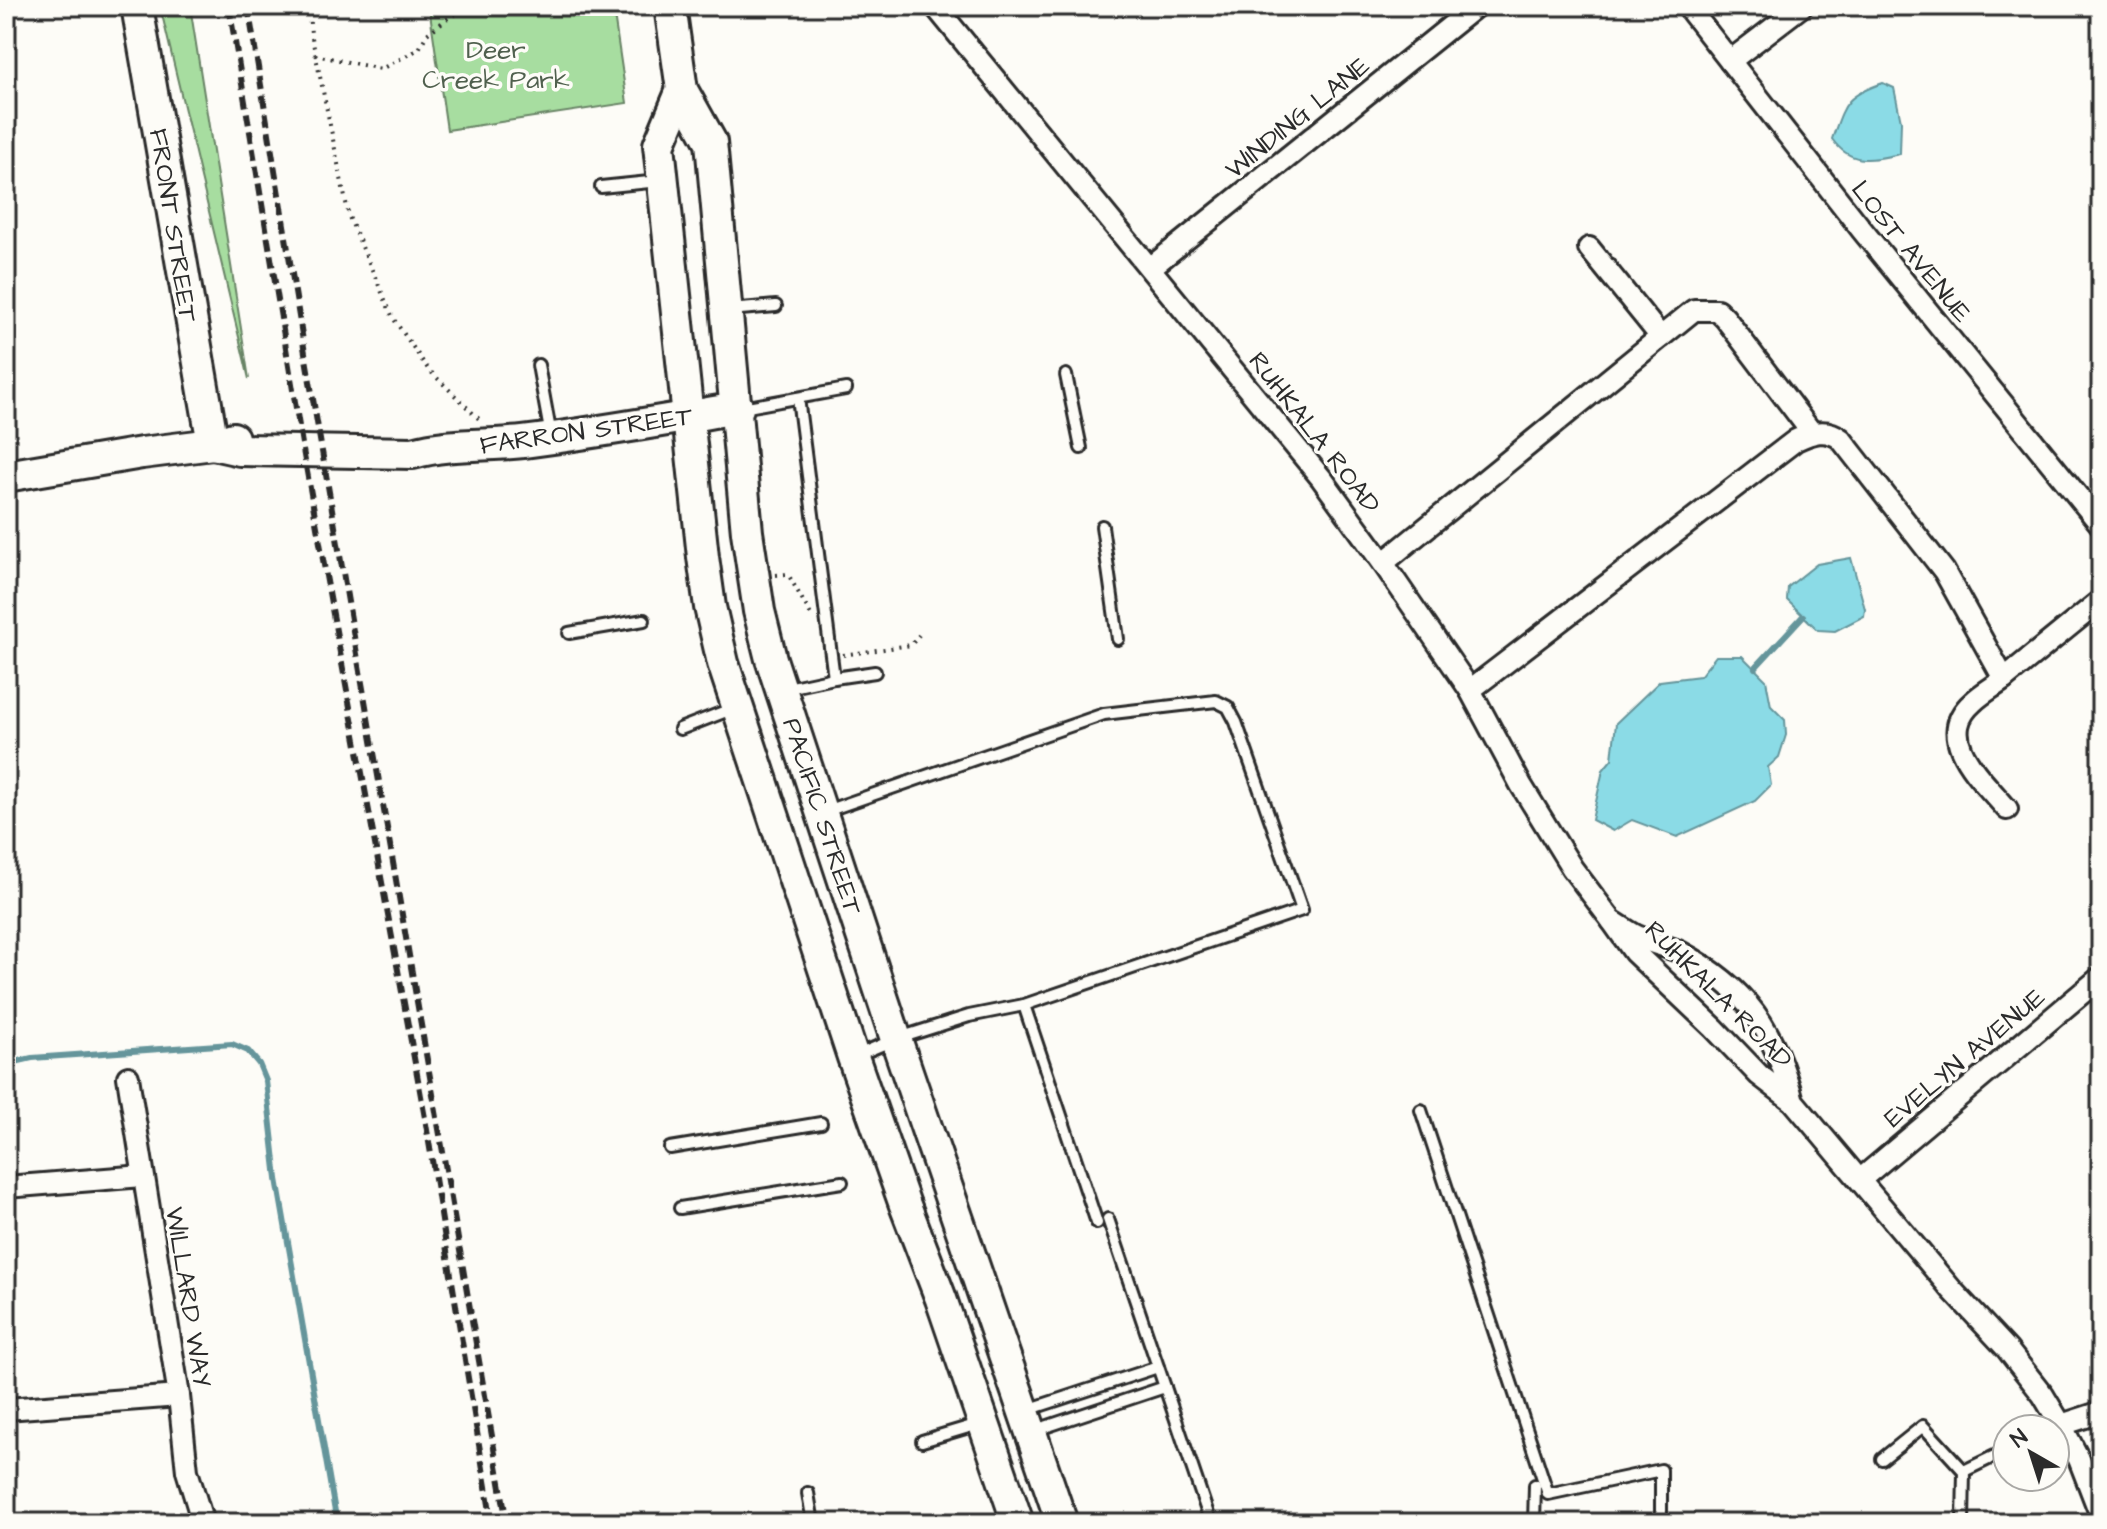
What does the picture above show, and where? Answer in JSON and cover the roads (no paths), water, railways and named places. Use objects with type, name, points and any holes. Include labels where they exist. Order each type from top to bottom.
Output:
[{"type":"main road","name":"FRONT STREET","points":[[137,6],[213,444]]},
{"type":"main road","name":"PACIFIC STREET","points":[[670,6],[682,90],[711,142],[738,408],[747,532],[765,635],[896,1039],[1062,1523]]},
{"type":"main road","name":"PACIFIC STREET","points":[[682,90],[659,145],[710,607],[736,707],[853,1057],[1018,1523]]},
{"type":"main road","name":"FARRON STREET","points":[[6,476],[213,444],[240,450],[413,453],[433,447],[551,438],[738,408]]},
{"type":"main road","points":[[941,1299],[968,1319],[1001,1410],[1028,1422]]},
{"type":"street","name":"RUHKALA ROAD","points":[[935,6],[1322,479],[1470,690],[1521,785],[1572,868],[1642,960],[1759,1075],[1793,1101],[1952,1290],[2007,1349],[2043,1395],[2050,1413]]},
{"type":"street","name":"WINDING LANE","points":[[1150,268],[1476,6]]},
{"type":"street","name":"LOST AVENUE","points":[[1687,6],[1862,230],[2101,525]]},
{"type":"street","points":[[1730,61],[1802,6]]},
{"type":"street","points":[[1589,248],[1661,337]]},
{"type":"street","points":[[1383,563],[1694,310],[1717,310],[1812,433]]},
{"type":"street","points":[[1470,690],[1796,440],[1812,433],[1834,433],[1841,439],[1960,595],[2004,679]]},
{"type":"street","points":[[2007,809],[1961,753],[1957,737],[1961,719],[1970,704],[2101,600]]},
{"type":"street","name":"RUHKALA ROAD","points":[[1612,921],[1640,938],[1697,961],[1737,991],[1776,1047],[1793,1101]]},
{"type":"street","name":"EVELYN AVENUE","points":[[1861,1179],[2101,977]]},
{"type":"street","name":"WILLARD WAY","points":[[128,1077],[179,1396],[187,1471],[203,1523]]},
{"type":"street","points":[[6,1187],[143,1176]]},
{"type":"street","points":[[6,1409],[179,1396]]},
{"type":"street","points":[[2071,1422],[2101,1412]]},
{"type":"street","name":"RUHKALA ROAD","points":[[2071,1448],[2079,1459],[2101,1516]]},
{"type":"lane","points":[[601,187],[663,181]]},
{"type":"lane","points":[[727,310],[776,306]]},
{"type":"lane","points":[[538,365],[551,438]]},
{"type":"lane","points":[[1066,375],[1081,448]]},
{"type":"lane","points":[[738,408],[846,389]]},
{"type":"lane","points":[[798,398],[834,678]]},
{"type":"lane","points":[[1102,526],[1118,639]]},
{"type":"lane","points":[[569,633],[644,620]]},
{"type":"lane","points":[[781,689],[875,672]]},
{"type":"lane","points":[[822,813],[1104,714],[1216,701],[1228,707],[1236,722],[1302,910],[1024,1005],[969,1016],[896,1039],[853,1057]]},
{"type":"lane","points":[[680,729],[736,707]]},
{"type":"lane","points":[[1024,1005],[1097,1223]]},
{"type":"lane","points":[[1421,1110],[1548,1494],[1661,1470],[1661,1523]]},
{"type":"lane","points":[[670,1148],[821,1123]]},
{"type":"lane","points":[[680,1208],[842,1182]]},
{"type":"lane","points":[[1108,1219],[1211,1523]]},
{"type":"lane","points":[[1028,1422],[1158,1367]]},
{"type":"lane","points":[[1028,1422],[1165,1387]]},
{"type":"lane","points":[[922,1441],[984,1422]]},
{"type":"lane","points":[[1882,1459],[1923,1426],[1964,1471],[1963,1523]]},
{"type":"lane","points":[[1964,1471],[1991,1458]]},
{"type":"lane","points":[[1534,1523],[1535,1485]]},
{"type":"lane","points":[[808,1493],[813,1523]]},
{"type":"water","points":[[1883,83],[1894,88],[1901,121],[1900,154],[1863,159],[1847,154],[1832,139],[1844,109],[1861,92]]},
{"type":"water","points":[[1851,558],[1865,609],[1864,616],[1835,631],[1818,630],[1787,600],[1788,587],[1817,564]]},
{"type":"water","points":[[1716,656],[1742,656],[1766,680],[1771,706],[1785,720],[1786,735],[1779,757],[1768,767],[1771,785],[1755,801],[1677,837],[1632,820],[1613,831],[1592,820],[1603,770],[1612,759],[1616,723],[1660,681],[1700,676]]},
{"type":"waterway","points":[[1755,668],[1803,616]]},
{"type":"waterway","points":[[6,1064],[32,1058],[232,1044],[248,1051],[259,1064],[266,1081],[277,1179],[337,1523]]},
{"type":"railway","points":[[229,6],[303,450],[425,1118],[492,1523]]},
{"type":"railway","points":[[248,6],[507,1523]]},
{"type":"park label","name":"Deer Creek Park","points":[[496,64]]}]
